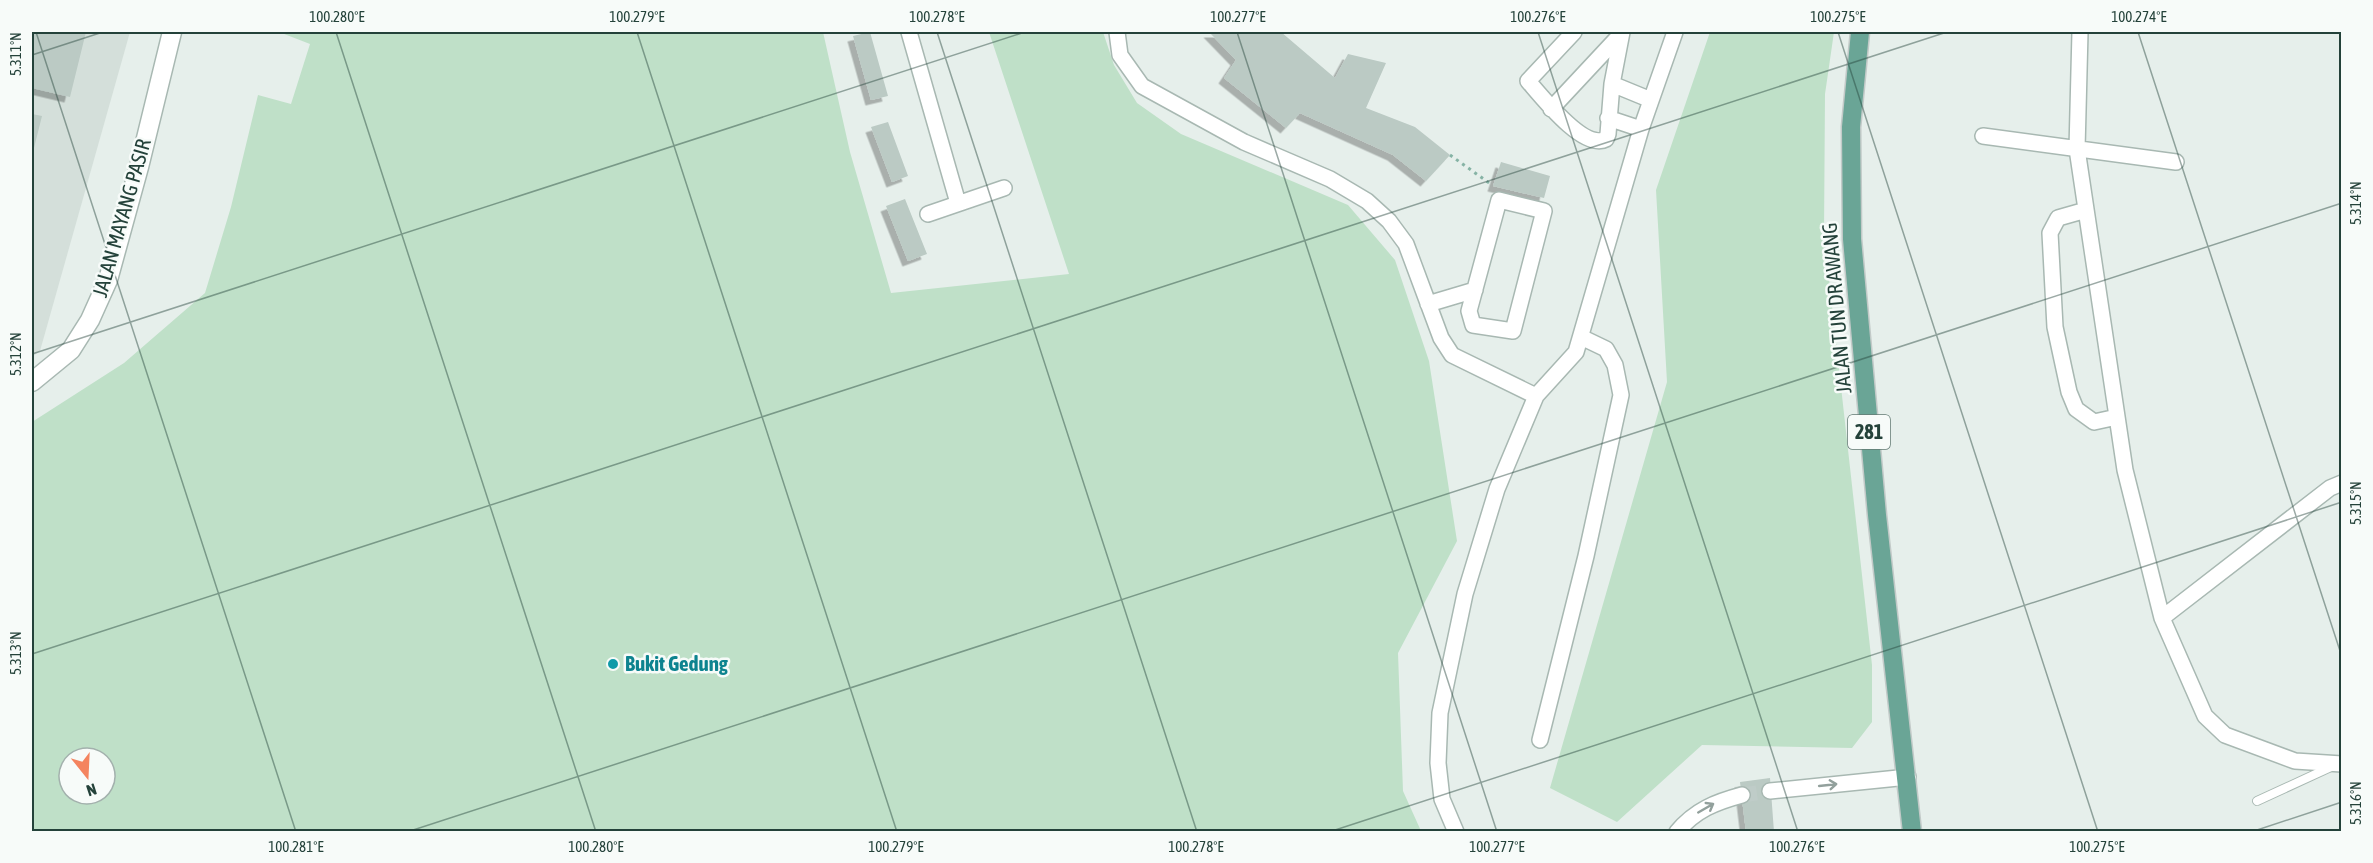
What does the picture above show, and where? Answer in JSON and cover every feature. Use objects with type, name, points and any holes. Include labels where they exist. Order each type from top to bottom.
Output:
[{"type":"main road","name":"JALAN TUN DR AWANG","points":[[1860,32],[1851,127],[1852,239],[1877,515],[1908,777],[1912,831]]},
{"type":"street","name":"JALAN MAYANG PASIR","points":[[32,382],[71,350],[90,320],[108,280],[172,32]]},
{"type":"street","points":[[909,32],[958,203]]},
{"type":"street","points":[[1116,32],[1120,55],[1142,86],[1244,142],[1330,179],[1367,201],[1389,221],[1406,244],[1441,338],[1452,355],[1536,396]]},
{"type":"street","points":[[1574,32],[1528,81],[1551,108],[1593,142],[1606,140],[1621,32]]},
{"type":"street","points":[[1551,108],[1621,32]]},
{"type":"street","points":[[1456,831],[1442,799],[1438,763],[1440,713],[1471,573],[1497,489],[1536,396],[1576,352],[1641,129],[1675,32]]},
{"type":"street","points":[[2080,32],[2077,149],[2125,470],[2162,618],[2205,717],[2224,735],[2295,761],[2338,765]]},
{"type":"street","points":[[1612,84],[1651,100]]},
{"type":"street","points":[[1608,118],[1641,129]]},
{"type":"street","points":[[1983,136],[2176,162]]},
{"type":"street","points":[[928,214],[1004,188]]},
{"type":"street","points":[[1500,200],[1544,211],[1513,331],[1473,325],[1469,311],[1475,290],[1500,200]]},
{"type":"street","points":[[2086,210],[2058,218],[2050,232],[2055,327],[2069,392],[2076,409],[2094,422],[2117,417]]},
{"type":"street","points":[[1428,304],[1475,290]]},
{"type":"street","points":[[1540,740],[1586,556],[1621,395],[1617,372],[1606,350],[1581,337]]},
{"type":"street","points":[[2162,618],[2330,488],[2342,483]]},
{"type":"street","points":[[1770,791],[1908,777]]},
{"type":"street","points":[[1677,831],[1686,820],[1711,804],[1742,795]]},
{"type":"lane","points":[[2257,801],[2338,765]]},
{"type":"path","points":[[1450,155],[1493,186]]},
{"type":"shaded area","points":[[32,32],[130,32],[40,351],[32,357]]},
{"type":"green space","points":[[279,32],[823,32],[850,152],[891,293],[1069,274],[989,32],[1103,32],[1114,65],[1137,103],[1181,134],[1348,205],[1395,260],[1429,361],[1457,541],[1398,653],[1403,791],[1421,831],[32,831],[32,422],[124,363],[205,293],[231,207],[258,95],[291,104],[310,44]]},
{"type":"green space","points":[[1710,32],[1834,32],[1825,94],[1824,234],[1872,665],[1872,722],[1852,748],[1702,745],[1617,822],[1550,788],[1667,382],[1656,190]]},
{"type":"building","points":[[32,32],[86,32],[70,97],[32,88]]},
{"type":"building","points":[[870,32],[888,96],[871,100],[853,36]]},
{"type":"building","points":[[1209,32],[1281,32],[1335,78],[1348,54],[1386,63],[1366,108],[1415,127],[1450,155],[1426,181],[1393,155],[1300,113],[1286,128],[1224,78],[1236,60]]},
{"type":"building","points":[[32,114],[42,116],[32,156]]},
{"type":"building","points":[[888,122],[908,176],[892,182],[871,127]]},
{"type":"building","points":[[1501,162],[1550,176],[1544,198],[1493,186]]},
{"type":"building","points":[[905,199],[927,254],[908,261],[886,206]]},
{"type":"building","points":[[1770,778],[1774,832],[1746,832],[1740,782]]},
{"type":"tunnel","points":[[1742,795],[1770,791]]},
{"type":"place","name":"Bukit Gedung","points":[[613,664]]}]
